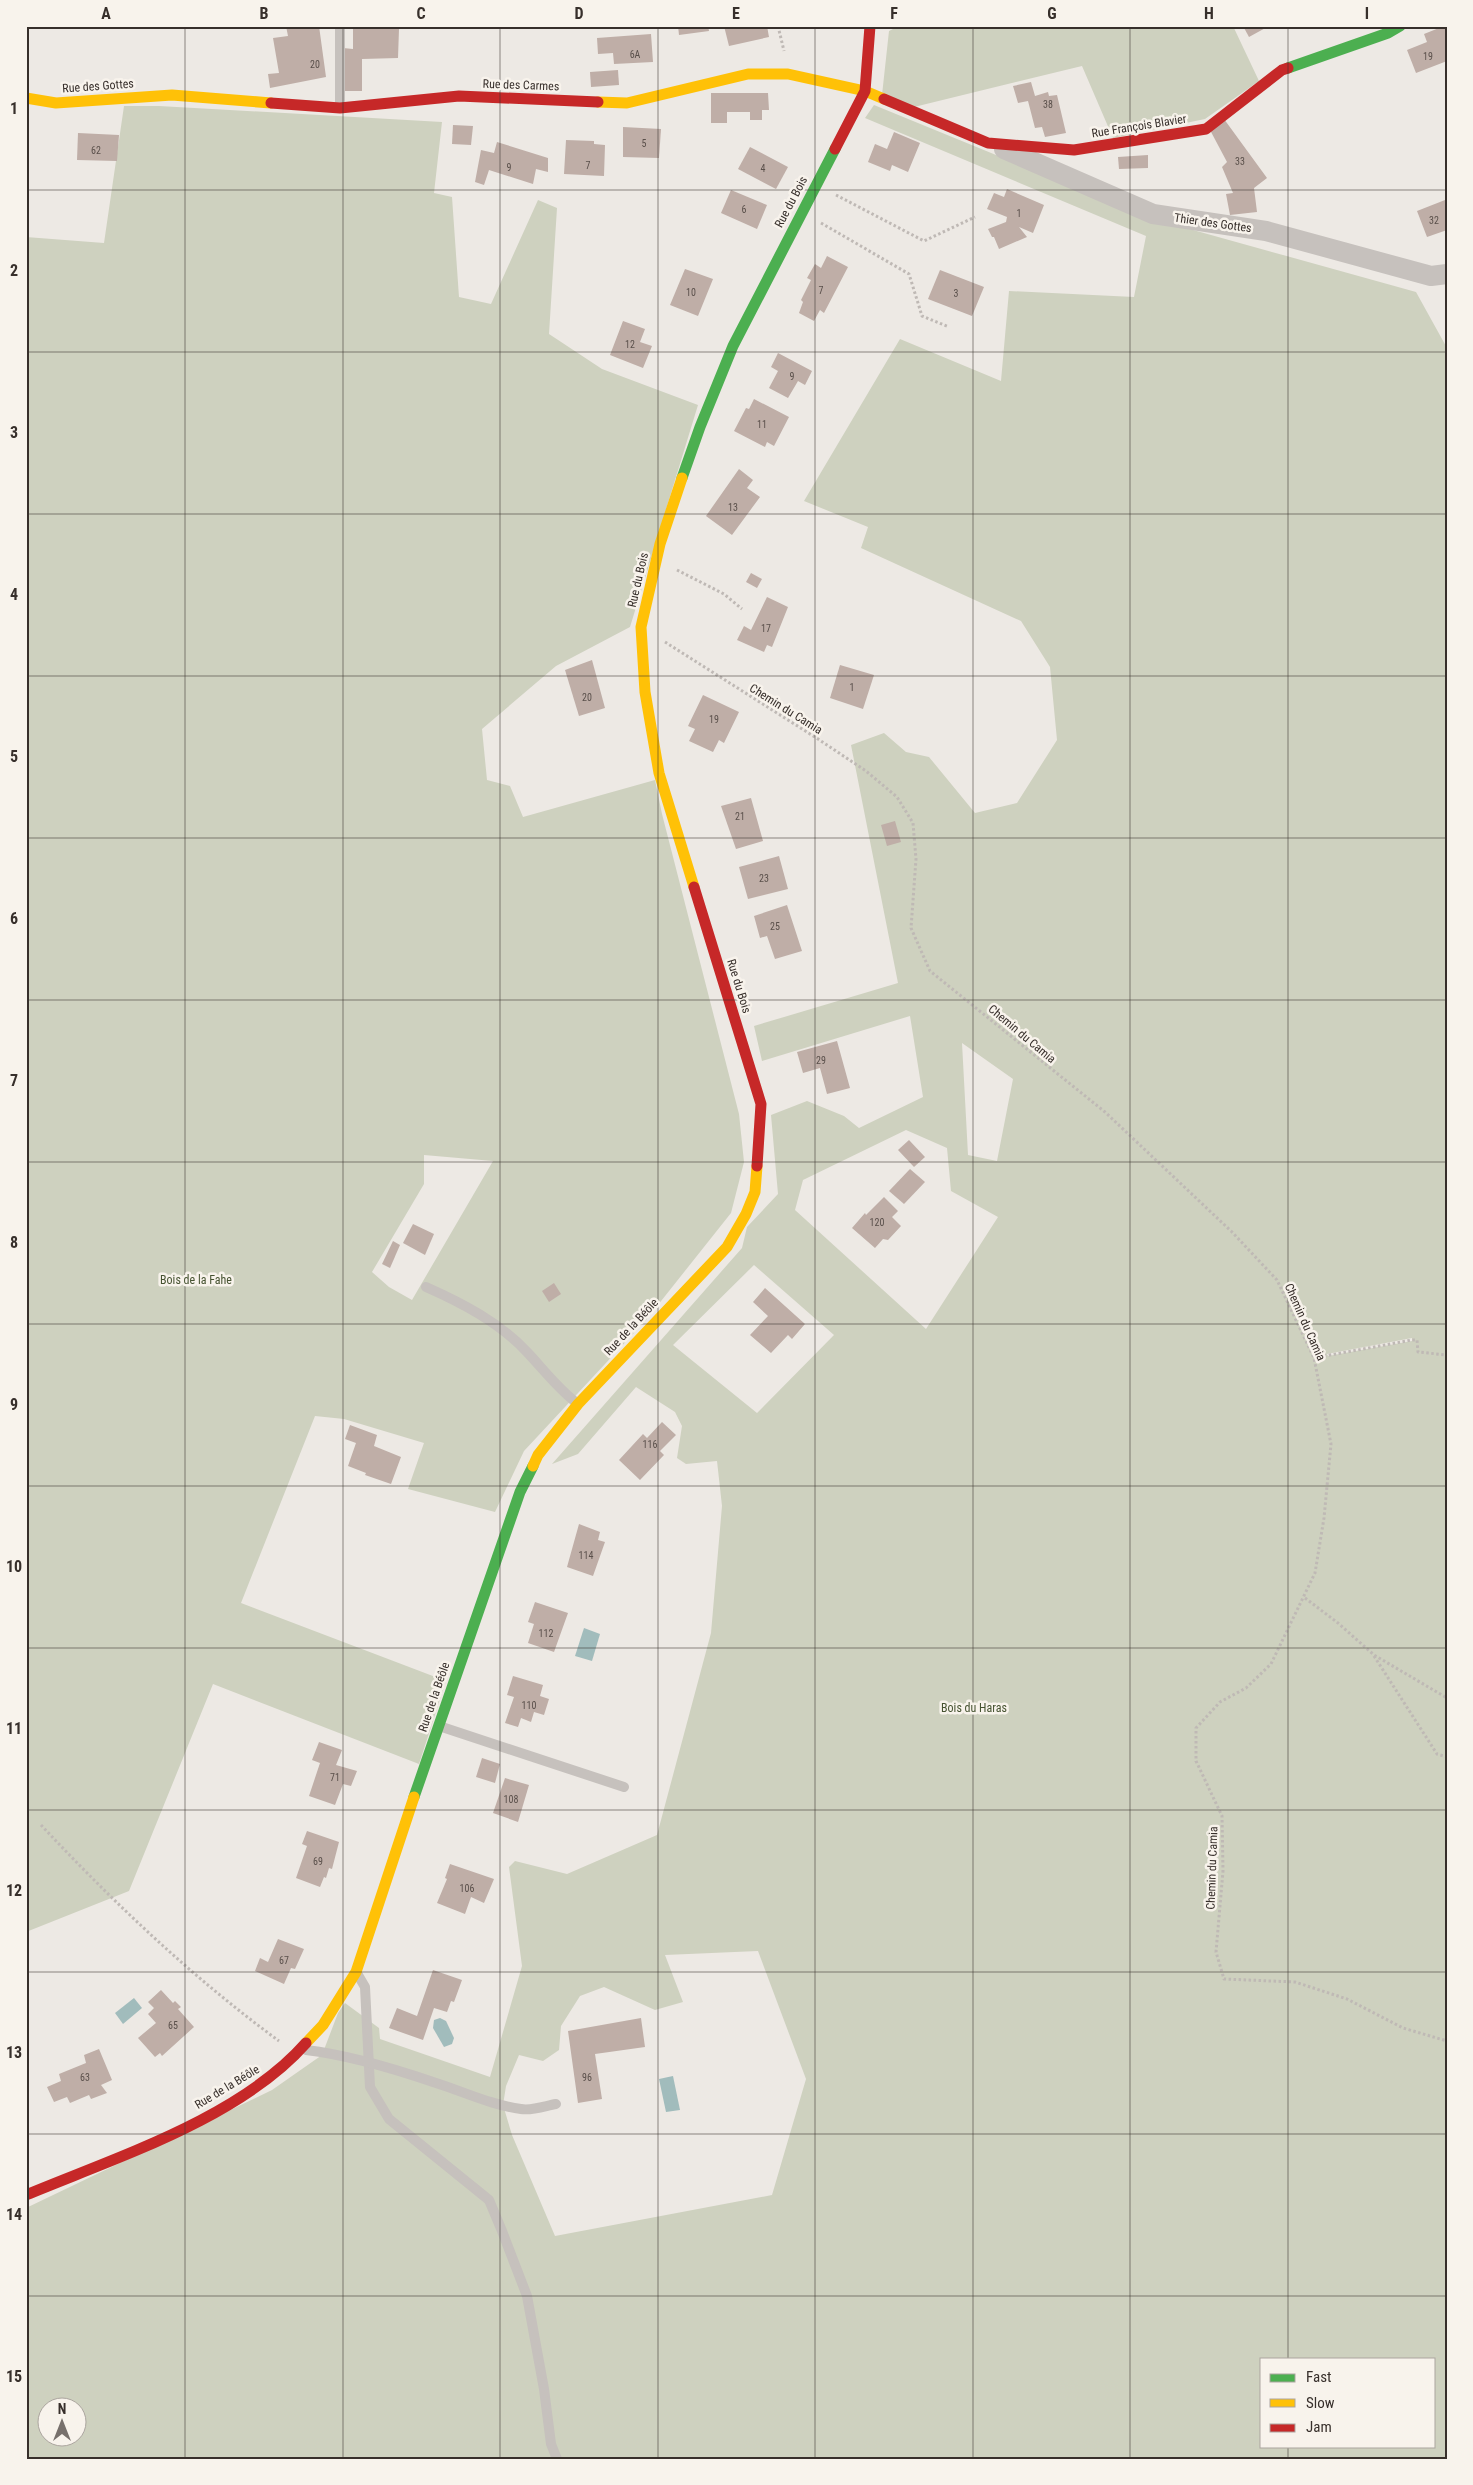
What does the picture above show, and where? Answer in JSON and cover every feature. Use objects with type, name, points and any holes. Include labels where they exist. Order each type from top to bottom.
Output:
[{"type":"street","points":[[865,90],[870,26]]},
{"type":"street","name":"Rue François Blavier","points":[[865,90],[988,143],[1074,150],[1206,129],[1282,70],[1388,33],[1400,26]]},
{"type":"street","name":"Rue des Carmes","points":[[172,96],[340,108],[459,96],[627,103],[748,74],[788,74],[865,90]]},
{"type":"street","name":"Rue du Bois","points":[[761,1104],[659,773],[646,692],[641,627],[656,560],[700,427],[733,346],[865,90]]},
{"type":"street","name":"Rue des Gottes","points":[[26,98],[56,103],[172,96]]},
{"type":"street","name":"Thier des Gottes","points":[[988,143],[1153,214],[1266,230],[1431,276],[1447,274]]},
{"type":"street","name":"Rue de la Béôle","points":[[26,2195],[189,2126],[254,2090],[280,2071],[300,2052],[323,2025],[356,1972],[438,1726],[520,1492],[538,1455],[578,1404],[727,1247],[732,1239],[746,1214],[755,1192],[761,1104]]},
{"type":"lane","points":[[340,26],[340,108]]},
{"type":"lane","points":[[426,1287],[461,1302],[500,1329],[526,1350],[560,1390],[578,1404]]},
{"type":"lane","points":[[438,1726],[624,1788]]},
{"type":"lane","points":[[356,1972],[364,1987],[370,2087],[388,2119],[489,2200],[526,2296],[544,2389],[550,2444],[557,2459]]},
{"type":"lane","points":[[300,2052],[330,2053],[430,2081],[487,2101],[523,2110],[556,2104]]},
{"type":"path","points":[[816,184],[924,241],[975,218]]},
{"type":"path","points":[[801,212],[909,274],[922,316],[949,327]]},
{"type":"path","points":[[656,560],[724,594],[742,609]]},
{"type":"path","name":"Chemin du Camia","points":[[641,627],[818,739],[866,771],[897,797],[913,823],[916,859],[910,928],[930,971],[1105,1112],[1232,1232],[1277,1280],[1314,1358],[1331,1444],[1324,1518],[1315,1573],[1305,1598],[1270,1664],[1246,1688],[1220,1702],[1196,1728],[1196,1761],[1222,1816],[1223,1871],[1216,1952],[1224,1979],[1295,1982],[1347,1999],[1403,2028],[1447,2041]]},
{"type":"path","points":[[1314,1358],[1412,1340],[1417,1340],[1418,1352],[1447,1355]]},
{"type":"path","points":[[1305,1598],[1338,1622],[1374,1655],[1447,1698]]},
{"type":"path","points":[[1374,1655],[1437,1754],[1447,1758]]},
{"type":"path","points":[[41,1825],[87,1874],[160,1945],[300,2052]]},
{"type":"green space","points":[[899,26],[1233,26],[1259,81],[1205,119],[1113,138],[1082,66],[914,107],[882,95],[889,31]]},
{"type":"green space","name":"Bois du Haras","points":[[874,105],[1150,218],[1416,292],[1447,348],[1447,2459],[26,2459],[26,2208],[272,2090],[322,2055],[338,2013],[345,2003],[379,2028],[380,2039],[490,2077],[522,1966],[509,1867],[515,1861],[567,1874],[657,1835],[711,1633],[722,1506],[717,1461],[686,1464],[677,1458],[682,1426],[675,1412],[636,1387],[578,1454],[552,1464],[742,1248],[747,1227],[778,1194],[771,1115],[807,1101],[844,1116],[859,1128],[923,1097],[910,1016],[762,1061],[754,1026],[898,983],[851,745],[884,733],[906,752],[929,757],[975,813],[1017,803],[1057,740],[1050,667],[1021,621],[861,548],[868,527],[804,501],[900,339],[1001,381],[1009,291],[1134,297],[1146,236],[865,118]],"holes":[[[962,1043],[1013,1079],[997,1161],[968,1155]],[[906,1130],[947,1148],[951,1191],[998,1217],[926,1329],[795,1210],[803,1180]],[[754,1265],[834,1335],[757,1413],[673,1345]],[[1412,1338],[1412,1341],[1328,1356],[1327,1354]],[[758,1951],[806,2079],[772,2195],[555,2236],[512,2135],[503,2105],[506,2086],[519,2055],[543,2061],[559,2050],[561,2026],[580,1996],[604,1987],[655,2010],[683,2002],[665,1955]]]},
{"type":"green space","name":"Bois de la Fahe","points":[[124,106],[159,106],[442,122],[434,193],[452,197],[459,297],[491,304],[538,200],[557,208],[549,334],[602,369],[698,405],[630,627],[556,666],[482,729],[487,780],[510,786],[523,817],[655,780],[662,814],[739,1114],[744,1162],[731,1213],[646,1320],[524,1451],[495,1512],[408,1489],[424,1443],[344,1419],[315,1416],[241,1603],[446,1681],[419,1764],[213,1684],[129,1891],[26,1932],[26,237],[104,243]],"holes":[[[424,1155],[493,1161],[412,1300],[389,1287],[372,1272],[424,1184]]]},
{"type":"water","points":[[584,1628],[600,1634],[592,1661],[575,1656]]},
{"type":"water","points":[[134,1998],[142,2008],[123,2024],[115,2013]]},
{"type":"water","points":[[440,2018],[446,2021],[454,2038],[452,2044],[444,2047],[433,2028],[434,2020]]},
{"type":"water","points":[[673,2076],[680,2110],[666,2112],[659,2079]]},
{"type":"building","points":[[286,26],[319,26],[326,77],[270,88],[268,74],[279,73],[273,38],[288,36]]},
{"type":"building","points":[[353,26],[369,26],[369,29],[399,29],[398,58],[362,59],[362,91],[344,91],[343,48],[353,49]]},
{"type":"building","points":[[678,26],[708,26],[709,31],[679,35]]},
{"type":"building","points":[[724,26],[767,26],[769,37],[729,46]]},
{"type":"building","points":[[1243,26],[1269,26],[1249,37]]},
{"type":"building","points":[[1444,26],[1447,34],[1447,61],[1416,73],[1407,50],[1427,42],[1424,34]]},
{"type":"building","points":[[651,34],[653,62],[614,64],[613,53],[598,54],[597,38]]},
{"type":"building","points":[[618,70],[619,85],[591,87],[590,72]]},
{"type":"building","points":[[1031,82],[1035,96],[1048,92],[1049,96],[1057,95],[1066,133],[1045,137],[1042,127],[1035,128],[1028,101],[1018,103],[1013,86]]},
{"type":"building","points":[[711,93],[768,93],[769,110],[762,110],[762,120],[750,120],[750,112],[727,112],[727,123],[711,123]]},
{"type":"building","points":[[1224,119],[1267,178],[1254,188],[1257,212],[1230,215],[1226,194],[1233,193],[1222,167],[1227,162],[1210,130]]},
{"type":"building","points":[[453,125],[473,126],[471,145],[452,144]]},
{"type":"building","points":[[623,127],[661,129],[659,158],[623,157]]},
{"type":"building","points":[[894,132],[920,143],[908,172],[892,165],[890,171],[868,162],[875,144],[887,149]]},
{"type":"building","points":[[78,133],[119,135],[117,161],[77,160]]},
{"type":"building","points":[[566,140],[594,141],[594,144],[605,145],[604,176],[564,174]]},
{"type":"building","points":[[497,142],[548,158],[548,172],[536,169],[533,184],[489,170],[484,185],[475,182],[481,150],[494,153]]},
{"type":"building","points":[[750,147],[788,167],[776,189],[738,169]]},
{"type":"building","points":[[1148,155],[1148,168],[1119,169],[1118,157]]},
{"type":"building","points":[[1007,189],[1044,205],[1033,233],[1019,227],[1027,237],[999,249],[988,229],[1006,222],[1007,217],[987,209],[994,193],[1004,197]]},
{"type":"building","points":[[731,190],[767,205],[757,229],[721,213]]},
{"type":"building","points":[[1445,200],[1447,230],[1427,237],[1417,211]]},
{"type":"building","points":[[827,256],[848,267],[824,313],[820,310],[814,321],[799,313],[803,302],[801,300],[811,280],[807,278],[815,264],[821,268]]},
{"type":"building","points":[[685,269],[713,279],[698,316],[670,305]]},
{"type":"building","points":[[940,270],[984,287],[972,316],[928,299]]},
{"type":"building","points":[[623,321],[645,329],[640,342],[652,346],[643,368],[610,355]]},
{"type":"building","points":[[778,353],[812,371],[805,385],[798,381],[788,398],[769,388],[778,371],[771,367]]},
{"type":"building","points":[[754,399],[789,417],[774,446],[767,442],[765,447],[734,431],[746,408],[749,409]]},
{"type":"building","points":[[739,469],[753,480],[747,488],[760,497],[732,535],[706,516]]},
{"type":"building","points":[[751,573],[762,579],[757,588],[746,582]]},
{"type":"building","points":[[767,597],[788,607],[772,647],[767,645],[764,652],[737,640],[744,626],[751,630]]},
{"type":"building","points":[[592,660],[605,708],[579,716],[565,670]]},
{"type":"building","points":[[840,665],[874,675],[863,709],[830,698]]},
{"type":"building","points":[[703,695],[739,712],[724,743],[719,740],[713,752],[689,741],[695,729],[688,726]]},
{"type":"building","points":[[751,798],[763,841],[736,849],[721,806]]},
{"type":"building","points":[[895,821],[901,842],[887,846],[881,825]]},
{"type":"building","points":[[779,856],[788,889],[748,899],[739,867]]},
{"type":"building","points":[[787,905],[802,951],[775,959],[767,936],[760,938],[754,916]]},
{"type":"building","points":[[837,1041],[850,1088],[827,1094],[820,1068],[803,1073],[797,1052]]},
{"type":"building","points":[[909,1140],[925,1157],[914,1167],[898,1150]]},
{"type":"building","points":[[910,1169],[925,1182],[904,1204],[889,1191]]},
{"type":"building","points":[[884,1197],[898,1211],[892,1217],[901,1226],[888,1240],[883,1239],[875,1248],[852,1228],[865,1213],[866,1215]]},
{"type":"building","points":[[413,1224],[434,1234],[425,1255],[403,1243]]},
{"type":"building","points":[[393,1241],[400,1245],[390,1268],[382,1264]]},
{"type":"building","points":[[554,1283],[561,1294],[549,1302],[542,1291]]},
{"type":"building","points":[[765,1288],[805,1324],[792,1339],[788,1335],[771,1353],[750,1335],[768,1316],[753,1302]]},
{"type":"building","points":[[662,1422],[676,1435],[660,1451],[664,1455],[640,1480],[619,1460],[643,1434],[647,1438]]},
{"type":"building","points":[[350,1425],[377,1435],[374,1446],[401,1457],[391,1484],[365,1475],[366,1473],[348,1466],[356,1443],[345,1439]]},
{"type":"building","points":[[579,1524],[600,1532],[598,1540],[605,1542],[593,1576],[567,1567]]},
{"type":"building","points":[[535,1602],[568,1613],[554,1652],[528,1643],[534,1624],[528,1622]]},
{"type":"building","points":[[513,1676],[543,1685],[540,1696],[549,1699],[544,1715],[534,1712],[531,1722],[521,1718],[518,1727],[505,1723],[514,1697],[507,1695]]},
{"type":"building","points":[[319,1742],[342,1750],[336,1765],[357,1771],[351,1786],[343,1784],[335,1805],[309,1796],[320,1763],[312,1760]]},
{"type":"building","points":[[482,1758],[500,1764],[495,1783],[476,1777]]},
{"type":"building","points":[[505,1778],[529,1785],[518,1822],[493,1813]]},
{"type":"building","points":[[307,1831],[339,1842],[332,1869],[329,1868],[326,1878],[324,1877],[320,1887],[296,1878],[307,1846],[302,1844]]},
{"type":"building","points":[[450,1864],[494,1879],[484,1903],[471,1897],[465,1914],[437,1903],[447,1879],[445,1878]]},
{"type":"building","points":[[278,1939],[304,1949],[295,1969],[291,1968],[284,1984],[255,1971],[260,1958],[268,1962]]},
{"type":"building","points":[[433,1970],[462,1980],[454,2002],[451,2001],[447,2012],[434,2008],[423,2040],[389,2028],[397,2008],[417,2016]]},
{"type":"building","points":[[161,1990],[173,2003],[175,2001],[181,2007],[178,2009],[194,2027],[162,2056],[160,2053],[155,2057],[138,2038],[156,2023],[148,2014],[154,2008],[148,2002]]},
{"type":"building","points":[[641,2018],[645,2047],[595,2054],[602,2099],[578,2103],[568,2031]]},
{"type":"building","points":[[99,2049],[112,2080],[101,2085],[107,2093],[91,2099],[89,2095],[70,2103],[67,2097],[54,2102],[47,2087],[61,2081],[59,2074],[86,2063],[84,2055]]},
{"type":"traffic: fast","points":[[1288,68],[1388,33],[1400,26]]},
{"type":"traffic: fast","points":[[682,478],[700,427],[733,346],[835,149]]},
{"type":"traffic: fast","points":[[414,1797],[520,1492],[533,1466]]},
{"type":"traffic: slow","points":[[598,102],[627,103],[748,74],[788,74],[865,91],[884,99]]},
{"type":"traffic: slow","points":[[26,98],[56,103],[172,95],[271,103]]},
{"type":"traffic: slow","points":[[682,478],[660,544],[641,627],[645,692],[659,773],[694,887]]},
{"type":"traffic: slow","points":[[533,1466],[538,1455],[578,1404],[727,1247],[746,1214],[755,1192],[757,1166]]},
{"type":"traffic: slow","points":[[306,2043],[323,2025],[356,1972],[414,1797]]},
{"type":"traffic: jam","points":[[835,149],[865,91],[870,26]]},
{"type":"traffic: jam","points":[[884,99],[988,143],[1074,150],[1206,129],[1282,70],[1288,68]]},
{"type":"traffic: jam","points":[[271,103],[340,108],[459,96],[598,102]]},
{"type":"traffic: jam","points":[[694,887],[761,1104],[757,1166]]},
{"type":"traffic: jam","points":[[26,2195],[137,2150],[212,2114],[247,2093],[279,2070],[306,2043]]}]
